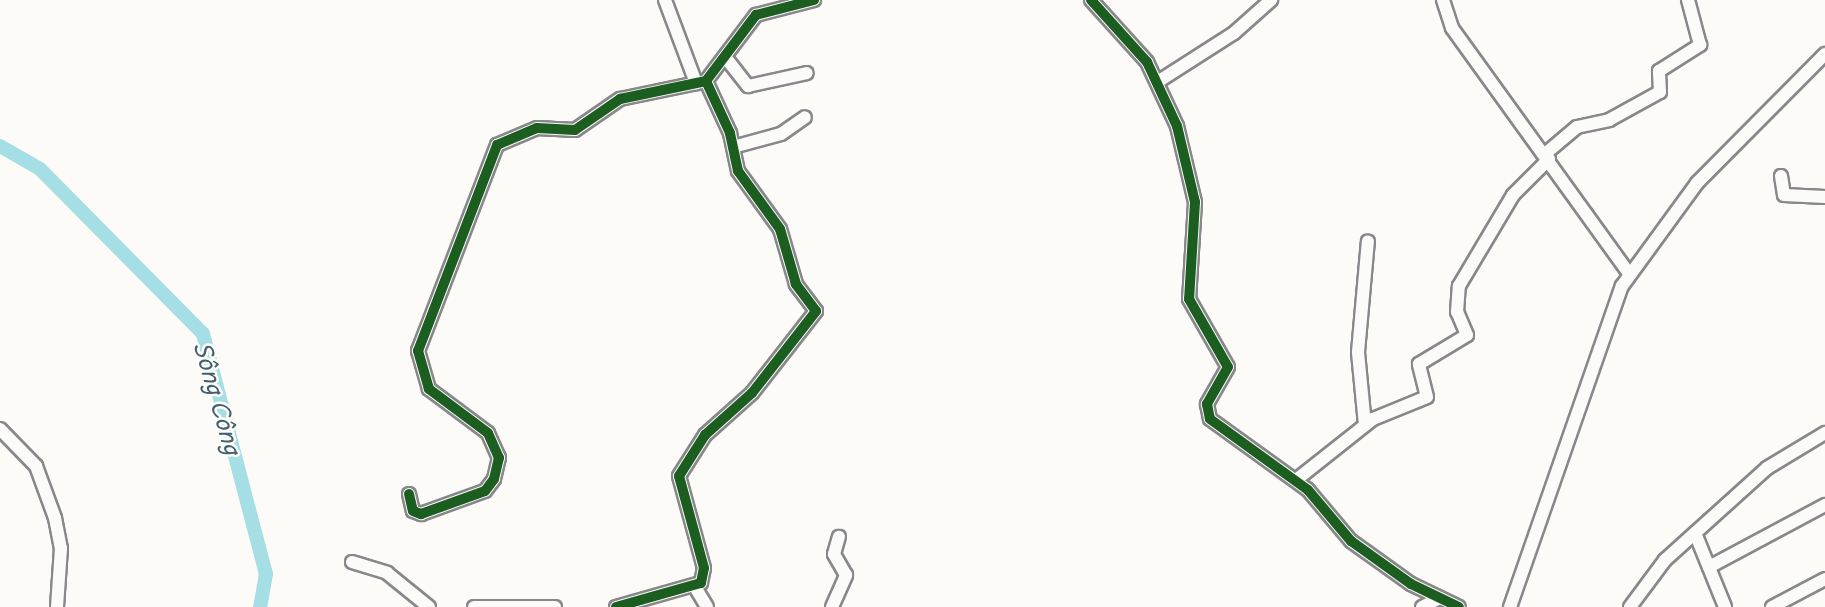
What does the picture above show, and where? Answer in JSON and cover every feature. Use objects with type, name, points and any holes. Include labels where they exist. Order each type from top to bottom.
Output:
[{"type":"street","points":[[616,607],[695,587],[705,573],[679,476],[705,435],[752,393],[816,311],[796,284],[780,229],[738,171],[733,147],[665,0]]},
{"type":"street","points":[[409,494],[413,510],[421,514],[485,491],[494,480],[499,458],[488,433],[429,389],[418,351],[497,145],[537,128],[575,130],[620,99],[701,82],[726,58],[756,15],[814,0]]},
{"type":"street","points":[[1091,0],[1158,81],[1177,126],[1195,202],[1189,299],[1228,367],[1207,412],[1296,480],[1351,541],[1440,598],[1460,607]]},
{"type":"street","points":[[1158,81],[1234,33],[1270,0]]},
{"type":"street","points":[[1443,0],[1452,27],[1629,273]]},
{"type":"street","points":[[1296,480],[1365,425],[1427,397],[1419,364],[1466,335],[1457,312],[1459,286],[1513,195],[1577,127],[1609,120],[1660,92],[1659,71],[1700,45],[1688,0]]},
{"type":"street","points":[[1510,607],[1629,273],[1697,183],[1825,54]]},
{"type":"street","points":[[726,58],[748,86],[807,73]]},
{"type":"street","points":[[733,147],[781,134],[805,117]]},
{"type":"street","points":[[1781,176],[1784,195],[1825,197]]},
{"type":"street","points":[[1365,425],[1358,352],[1368,241]]},
{"type":"street","points":[[0,429],[36,466],[55,518],[61,548],[57,607]]},
{"type":"street","points":[[1630,607],[1656,569],[1767,468],[1825,433]]},
{"type":"street","points":[[1709,567],[1825,505]]},
{"type":"street","points":[[1695,533],[1725,607]]},
{"type":"street","points":[[832,607],[846,575],[834,554],[839,537]]},
{"type":"street","points":[[352,562],[387,573],[429,607]]},
{"type":"street","points":[[1772,607],[1790,603],[1825,579]]},
{"type":"street","points":[[695,587],[707,607]]},
{"type":"street","points":[[1422,607],[1440,598]]},
{"type":"street","points":[[474,607],[555,607]]},
{"type":"waterway","name":"Sông Công","points":[[0,146],[40,169],[203,334],[266,574],[260,607]]},
{"type":"cycle path","points":[[409,494],[413,511],[421,514],[485,491],[494,479],[499,458],[488,433],[429,389],[418,351],[497,145],[537,128],[575,130],[620,99],[706,81],[756,15],[814,0]]},
{"type":"cycle path","points":[[1091,0],[1147,62],[1177,126],[1195,202],[1189,299],[1228,367],[1207,404],[1210,419],[1308,490],[1351,541],[1411,584],[1459,607]]},
{"type":"cycle path","points":[[616,607],[701,583],[704,568],[679,476],[705,435],[752,393],[816,311],[796,284],[780,229],[738,171],[730,133],[706,81]]}]
